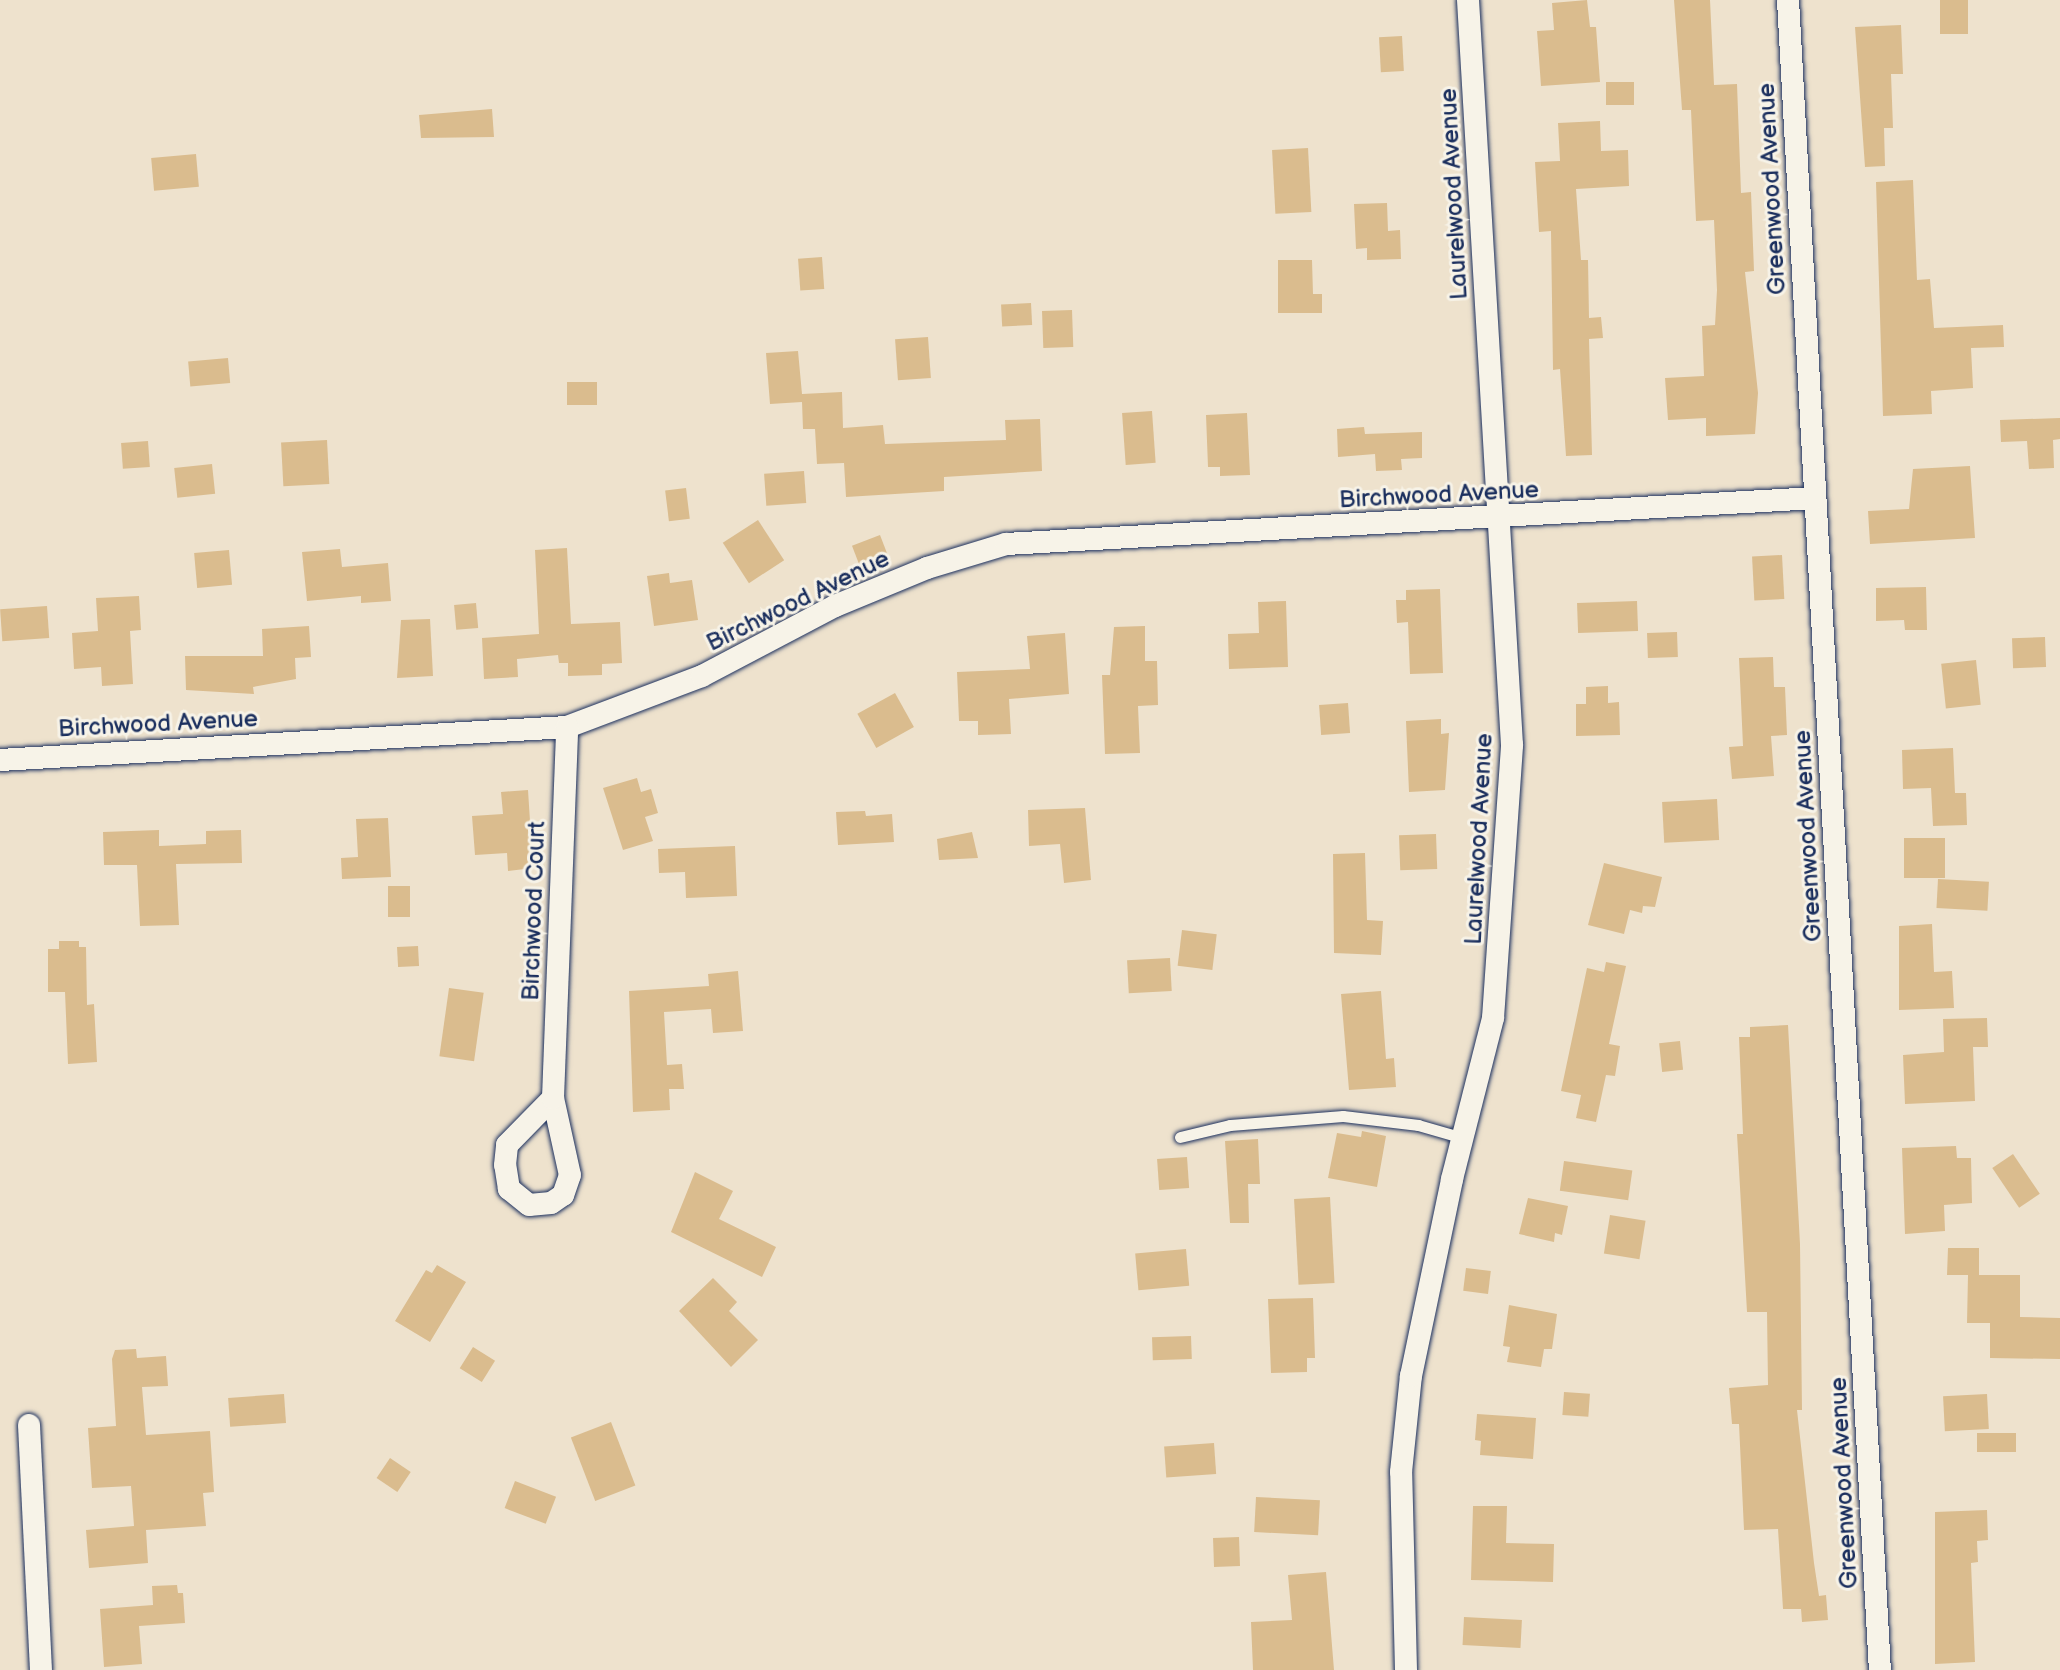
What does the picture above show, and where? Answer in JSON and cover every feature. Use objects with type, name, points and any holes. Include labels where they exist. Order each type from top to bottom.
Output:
[{"type":"street","name":"Laurelwood Avenue","points":[[1406,1670],[1400,1552],[1406,1417],[1463,1138],[1493,1018],[1503,925],[1512,745],[1468,0]]},
{"type":"street","name":"Greenwood Avenue","points":[[1788,0],[1880,1670]]},
{"type":"street","name":"Birchwood Avenue","points":[[0,760],[567,727],[702,676],[835,606],[927,568],[1006,544],[1815,498]]},
{"type":"street","name":"Birchwood Court","points":[[553,1098],[567,727]]},
{"type":"street","points":[[29,1425],[41,1670]]},
{"type":"lane","points":[[1180,1137],[1230,1125],[1343,1116],[1418,1125],[1463,1138]]},
{"type":"building","points":[[1587,0],[1590,27],[1596,27],[1600,82],[1541,86],[1537,31],[1554,30],[1552,3]]},
{"type":"building","points":[[1674,0],[1710,0],[1714,85],[1737,84],[1741,193],[1751,192],[1754,271],[1745,272],[1758,393],[1755,434],[1706,436],[1706,418],[1668,420],[1665,378],[1704,376],[1702,326],[1715,325],[1717,290],[1714,220],[1696,221],[1691,110],[1682,110]]},
{"type":"building","points":[[1940,0],[1968,0],[1968,34],[1940,34]]},
{"type":"building","points":[[1901,25],[1903,74],[1891,74],[1893,128],[1884,128],[1885,166],[1865,167],[1855,27]]},
{"type":"building","points":[[1402,36],[1404,71],[1381,72],[1379,37]]},
{"type":"building","points":[[1606,82],[1634,82],[1634,105],[1606,105]]},
{"type":"building","points":[[492,109],[494,137],[421,138],[419,115]]},
{"type":"building","points":[[1600,121],[1601,151],[1628,150],[1629,186],[1576,189],[1581,260],[1588,260],[1589,318],[1601,317],[1603,338],[1589,339],[1592,455],[1566,456],[1560,369],[1553,370],[1551,231],[1539,232],[1535,162],[1560,161],[1558,123]]},
{"type":"building","points":[[1308,148],[1311,212],[1275,214],[1272,150]]},
{"type":"building","points":[[196,154],[199,187],[154,191],[151,158]]},
{"type":"building","points":[[1913,180],[1917,280],[1930,279],[1934,328],[2003,325],[2004,347],[1971,348],[1973,388],[1931,391],[1932,414],[1883,416],[1876,182]]},
{"type":"building","points":[[1387,203],[1388,231],[1400,230],[1401,259],[1367,260],[1367,248],[1356,249],[1354,204]]},
{"type":"building","points":[[822,257],[824,289],[800,291],[798,259]]},
{"type":"building","points":[[1278,260],[1312,260],[1313,294],[1322,294],[1322,313],[1278,313]]},
{"type":"building","points":[[1031,303],[1032,325],[1002,327],[1001,305]]},
{"type":"building","points":[[1072,310],[1073,347],[1043,348],[1042,311]]},
{"type":"building","points":[[928,337],[931,378],[898,380],[895,339]]},
{"type":"building","points":[[798,351],[802,394],[842,392],[843,428],[883,425],[885,444],[1006,440],[1005,420],[1040,419],[1042,471],[944,477],[944,491],[846,497],[844,463],[817,464],[815,429],[803,429],[802,402],[770,404],[766,353]]},
{"type":"building","points":[[228,358],[230,383],[190,386],[188,361]]},
{"type":"building","points":[[567,382],[597,382],[597,405],[567,405]]},
{"type":"building","points":[[1152,411],[1156,463],[1126,465],[1122,413]]},
{"type":"building","points":[[1247,413],[1250,475],[1220,476],[1220,467],[1208,467],[1206,415]]},
{"type":"building","points":[[2060,418],[2060,439],[2053,440],[2054,468],[2029,469],[2027,441],[2001,442],[2000,420]]},
{"type":"building","points":[[1364,427],[1365,434],[1422,432],[1422,458],[1401,459],[1402,470],[1376,471],[1375,454],[1338,457],[1337,429]]},
{"type":"building","points":[[327,440],[329,484],[283,486],[281,442]]},
{"type":"building","points":[[148,441],[150,467],[123,469],[121,443]]},
{"type":"building","points":[[212,464],[215,494],[177,498],[174,468]]},
{"type":"building","points":[[1970,466],[1975,538],[1870,544],[1868,511],[1909,509],[1913,469]]},
{"type":"building","points":[[804,471],[806,503],[766,506],[764,474]]},
{"type":"building","points":[[686,488],[690,519],[669,521],[665,491]]},
{"type":"building","points":[[758,520],[784,560],[749,583],[723,543]]},
{"type":"building","points":[[880,535],[889,559],[861,570],[852,546]]},
{"type":"building","points":[[567,548],[571,624],[620,622],[622,663],[602,664],[602,675],[568,676],[568,663],[559,663],[558,655],[517,659],[518,677],[484,679],[482,638],[539,634],[535,550]]},
{"type":"building","points":[[340,549],[342,567],[388,563],[391,601],[361,603],[361,596],[307,601],[302,552]]},
{"type":"building","points":[[229,550],[232,585],[197,588],[194,553]]},
{"type":"building","points":[[1782,555],[1784,599],[1754,601],[1752,557]]},
{"type":"building","points":[[669,573],[670,583],[692,580],[698,620],[654,626],[647,576]]},
{"type":"building","points":[[1926,587],[1927,630],[1905,630],[1904,620],[1876,621],[1876,588]]},
{"type":"building","points":[[1440,589],[1443,673],[1410,674],[1408,622],[1397,623],[1396,600],[1406,600],[1406,590]]},
{"type":"building","points":[[139,596],[141,630],[130,631],[133,684],[102,686],[101,667],[74,669],[72,633],[98,631],[96,598]]},
{"type":"building","points":[[1286,601],[1288,667],[1229,669],[1228,634],[1259,633],[1258,602]]},
{"type":"building","points":[[1637,601],[1638,631],[1578,633],[1577,603]]},
{"type":"building","points":[[476,603],[478,628],[456,630],[454,605]]},
{"type":"building","points":[[47,606],[49,638],[2,641],[0,609]]},
{"type":"building","points":[[430,619],[433,676],[397,678],[401,620]]},
{"type":"building","points":[[309,626],[311,657],[295,658],[296,679],[253,687],[254,694],[186,690],[185,656],[263,656],[262,629]]},
{"type":"building","points":[[1145,626],[1145,661],[1157,661],[1158,705],[1138,706],[1140,753],[1105,754],[1102,675],[1110,675],[1114,627]]},
{"type":"building","points":[[1677,632],[1678,657],[1648,658],[1647,633]]},
{"type":"building","points":[[1065,633],[1069,694],[1009,699],[1011,734],[978,735],[978,721],[959,721],[957,672],[1030,669],[1027,636]]},
{"type":"building","points":[[2045,637],[2046,667],[2013,668],[2012,638]]},
{"type":"building","points":[[1773,657],[1774,687],[1785,687],[1787,735],[1771,736],[1774,776],[1732,779],[1729,747],[1743,746],[1739,658]]},
{"type":"building","points":[[1976,660],[1981,705],[1946,708],[1941,664]]},
{"type":"building","points":[[1608,686],[1608,703],[1619,702],[1620,735],[1576,736],[1576,704],[1586,704],[1586,687]]},
{"type":"building","points":[[895,693],[914,727],[876,748],[857,714]]},
{"type":"building","points":[[1348,703],[1350,733],[1321,735],[1319,705]]},
{"type":"building","points":[[1441,719],[1441,734],[1449,733],[1445,790],[1409,792],[1406,721]]},
{"type":"building","points":[[1953,748],[1955,793],[1966,793],[1967,825],[1933,826],[1931,788],[1903,789],[1902,750]]},
{"type":"building","points":[[637,778],[641,792],[651,789],[658,813],[645,817],[653,841],[623,850],[603,788]]},
{"type":"building","points":[[528,790],[533,868],[508,871],[507,853],[475,855],[472,816],[503,814],[501,792]]},
{"type":"building","points":[[1717,799],[1719,840],[1664,843],[1662,802]]},
{"type":"building","points":[[1085,808],[1091,880],[1064,883],[1060,844],[1029,846],[1028,810]]},
{"type":"building","points":[[865,811],[866,816],[892,814],[894,842],[838,845],[836,812]]},
{"type":"building","points":[[388,818],[391,877],[342,879],[341,858],[358,857],[356,819]]},
{"type":"building","points":[[159,830],[159,846],[206,844],[206,831],[241,830],[242,863],[176,864],[179,925],[140,926],[137,865],[104,865],[103,832]]},
{"type":"building","points":[[972,832],[978,858],[939,860],[937,839]]},
{"type":"building","points":[[1436,834],[1437,869],[1400,870],[1399,835]]},
{"type":"building","points":[[1904,838],[1945,838],[1945,878],[1904,878]]},
{"type":"building","points":[[735,846],[737,896],[686,898],[685,872],[659,873],[658,849]]},
{"type":"building","points":[[1365,853],[1367,920],[1383,921],[1381,955],[1334,953],[1333,854]]},
{"type":"building","points":[[1604,863],[1662,877],[1655,907],[1643,906],[1642,913],[1630,910],[1624,934],[1588,925]]},
{"type":"building","points":[[1938,879],[1989,882],[1987,911],[1936,908]]},
{"type":"building","points":[[388,886],[410,886],[410,917],[388,917]]},
{"type":"building","points":[[1932,924],[1934,972],[1952,971],[1954,1008],[1899,1010],[1899,926]]},
{"type":"building","points":[[1182,930],[1217,934],[1212,970],[1178,966]]},
{"type":"building","points":[[59,941],[79,941],[79,947],[86,947],[87,1005],[94,1004],[97,1062],[68,1064],[65,992],[48,992],[48,949],[59,949]]},
{"type":"building","points":[[418,946],[419,966],[398,967],[397,947]]},
{"type":"building","points":[[1170,958],[1172,991],[1129,993],[1127,960]]},
{"type":"building","points":[[1606,962],[1626,966],[1609,1044],[1620,1046],[1615,1076],[1606,1075],[1596,1122],[1576,1118],[1581,1095],[1561,1091],[1587,968],[1604,972]]},
{"type":"building","points":[[738,971],[743,1031],[713,1033],[711,1009],[664,1012],[667,1065],[682,1064],[684,1089],[669,1089],[670,1110],[633,1112],[629,991],[709,986],[708,974]]},
{"type":"building","points":[[449,988],[484,993],[474,1061],[439,1056]]},
{"type":"building","points":[[1381,991],[1386,1059],[1394,1058],[1396,1087],[1349,1090],[1341,994]]},
{"type":"building","points":[[1987,1018],[1988,1047],[1973,1047],[1975,1101],[1905,1104],[1903,1055],[1944,1052],[1943,1019]]},
{"type":"building","points":[[1788,1025],[1800,1244],[1802,1410],[1797,1410],[1814,1563],[1819,1596],[1826,1595],[1828,1620],[1802,1622],[1801,1609],[1783,1609],[1778,1529],[1744,1530],[1739,1424],[1732,1424],[1729,1388],[1768,1385],[1767,1312],[1747,1312],[1737,1134],[1743,1134],[1739,1037],[1750,1037],[1750,1027]]},
{"type":"building","points":[[1680,1041],[1683,1070],[1662,1072],[1659,1043]]},
{"type":"building","points":[[1362,1131],[1386,1136],[1377,1187],[1328,1178],[1337,1133],[1361,1137]]},
{"type":"building","points":[[1258,1139],[1260,1184],[1248,1184],[1249,1223],[1230,1223],[1225,1141]]},
{"type":"building","points":[[1956,1146],[1957,1158],[1971,1158],[1972,1203],[1944,1205],[1945,1231],[1905,1234],[1902,1148]]},
{"type":"building","points":[[2013,1154],[2040,1194],[2019,1208],[1992,1168]]},
{"type":"building","points":[[1187,1157],[1189,1188],[1159,1190],[1157,1159]]},
{"type":"building","points":[[1564,1161],[1632,1171],[1628,1200],[1560,1191]]},
{"type":"building","points":[[695,1172],[733,1191],[719,1219],[776,1247],[762,1277],[671,1232]]},
{"type":"building","points":[[1330,1197],[1335,1283],[1299,1285],[1294,1199]]},
{"type":"building","points":[[1528,1198],[1568,1206],[1562,1235],[1555,1233],[1554,1242],[1519,1234]]},
{"type":"building","points":[[1610,1215],[1646,1221],[1639,1259],[1604,1254]]},
{"type":"building","points":[[1948,1248],[1979,1248],[1979,1275],[2020,1275],[2020,1317],[2060,1318],[2060,1359],[1990,1358],[1990,1323],[1967,1323],[1968,1275],[1947,1275]]},
{"type":"building","points":[[1186,1249],[1189,1286],[1138,1290],[1135,1253]]},
{"type":"building","points":[[437,1265],[466,1282],[430,1342],[395,1321],[426,1270],[432,1273]]},
{"type":"building","points":[[1466,1268],[1491,1271],[1488,1294],[1463,1291]]},
{"type":"building","points":[[713,1278],[737,1302],[729,1311],[758,1340],[731,1367],[679,1311]]},
{"type":"building","points":[[1313,1298],[1315,1358],[1307,1358],[1307,1372],[1271,1373],[1268,1299]]},
{"type":"building","points":[[1509,1305],[1557,1314],[1552,1349],[1544,1349],[1541,1367],[1507,1362],[1510,1347],[1503,1346]]},
{"type":"building","points":[[1191,1336],[1192,1359],[1153,1360],[1152,1337]]},
{"type":"building","points":[[473,1347],[495,1361],[482,1382],[460,1368]]},
{"type":"building","points":[[136,1349],[137,1358],[166,1356],[168,1386],[142,1387],[146,1435],[210,1431],[214,1492],[203,1493],[206,1526],[146,1530],[148,1563],[89,1568],[86,1530],[134,1526],[131,1486],[92,1488],[88,1428],[116,1426],[112,1359],[115,1350]]},
{"type":"building","points":[[1564,1392],[1590,1394],[1588,1417],[1562,1415]]},
{"type":"building","points":[[284,1394],[286,1423],[230,1427],[228,1398]]},
{"type":"building","points":[[1987,1394],[1989,1429],[1945,1431],[1943,1396]]},
{"type":"building","points":[[1477,1414],[1536,1418],[1533,1459],[1480,1455],[1481,1441],[1475,1440]]},
{"type":"building","points":[[611,1422],[635,1485],[595,1501],[571,1437]]},
{"type":"building","points":[[1977,1433],[2016,1433],[2016,1452],[1977,1452]]},
{"type":"building","points":[[1214,1443],[1216,1474],[1166,1477],[1164,1446]]},
{"type":"building","points":[[390,1458],[411,1472],[397,1492],[377,1478]]},
{"type":"building","points":[[515,1481],[556,1497],[546,1524],[505,1508]]},
{"type":"building","points":[[1256,1497],[1320,1500],[1318,1535],[1254,1532]]},
{"type":"building","points":[[1473,1506],[1507,1506],[1506,1543],[1554,1544],[1553,1582],[1471,1580]]},
{"type":"building","points":[[1987,1510],[1988,1540],[1977,1541],[1978,1562],[1971,1563],[1975,1662],[1935,1664],[1935,1512]]},
{"type":"building","points":[[1239,1537],[1240,1566],[1214,1567],[1213,1538]]},
{"type":"building","points":[[1326,1572],[1334,1670],[1253,1670],[1251,1622],[1292,1620],[1288,1575]]},
{"type":"building","points":[[177,1585],[178,1593],[183,1593],[185,1623],[139,1626],[142,1664],[104,1667],[100,1609],[153,1605],[152,1586]]},
{"type":"building","points":[[1464,1617],[1522,1620],[1520,1648],[1463,1645]]}]
